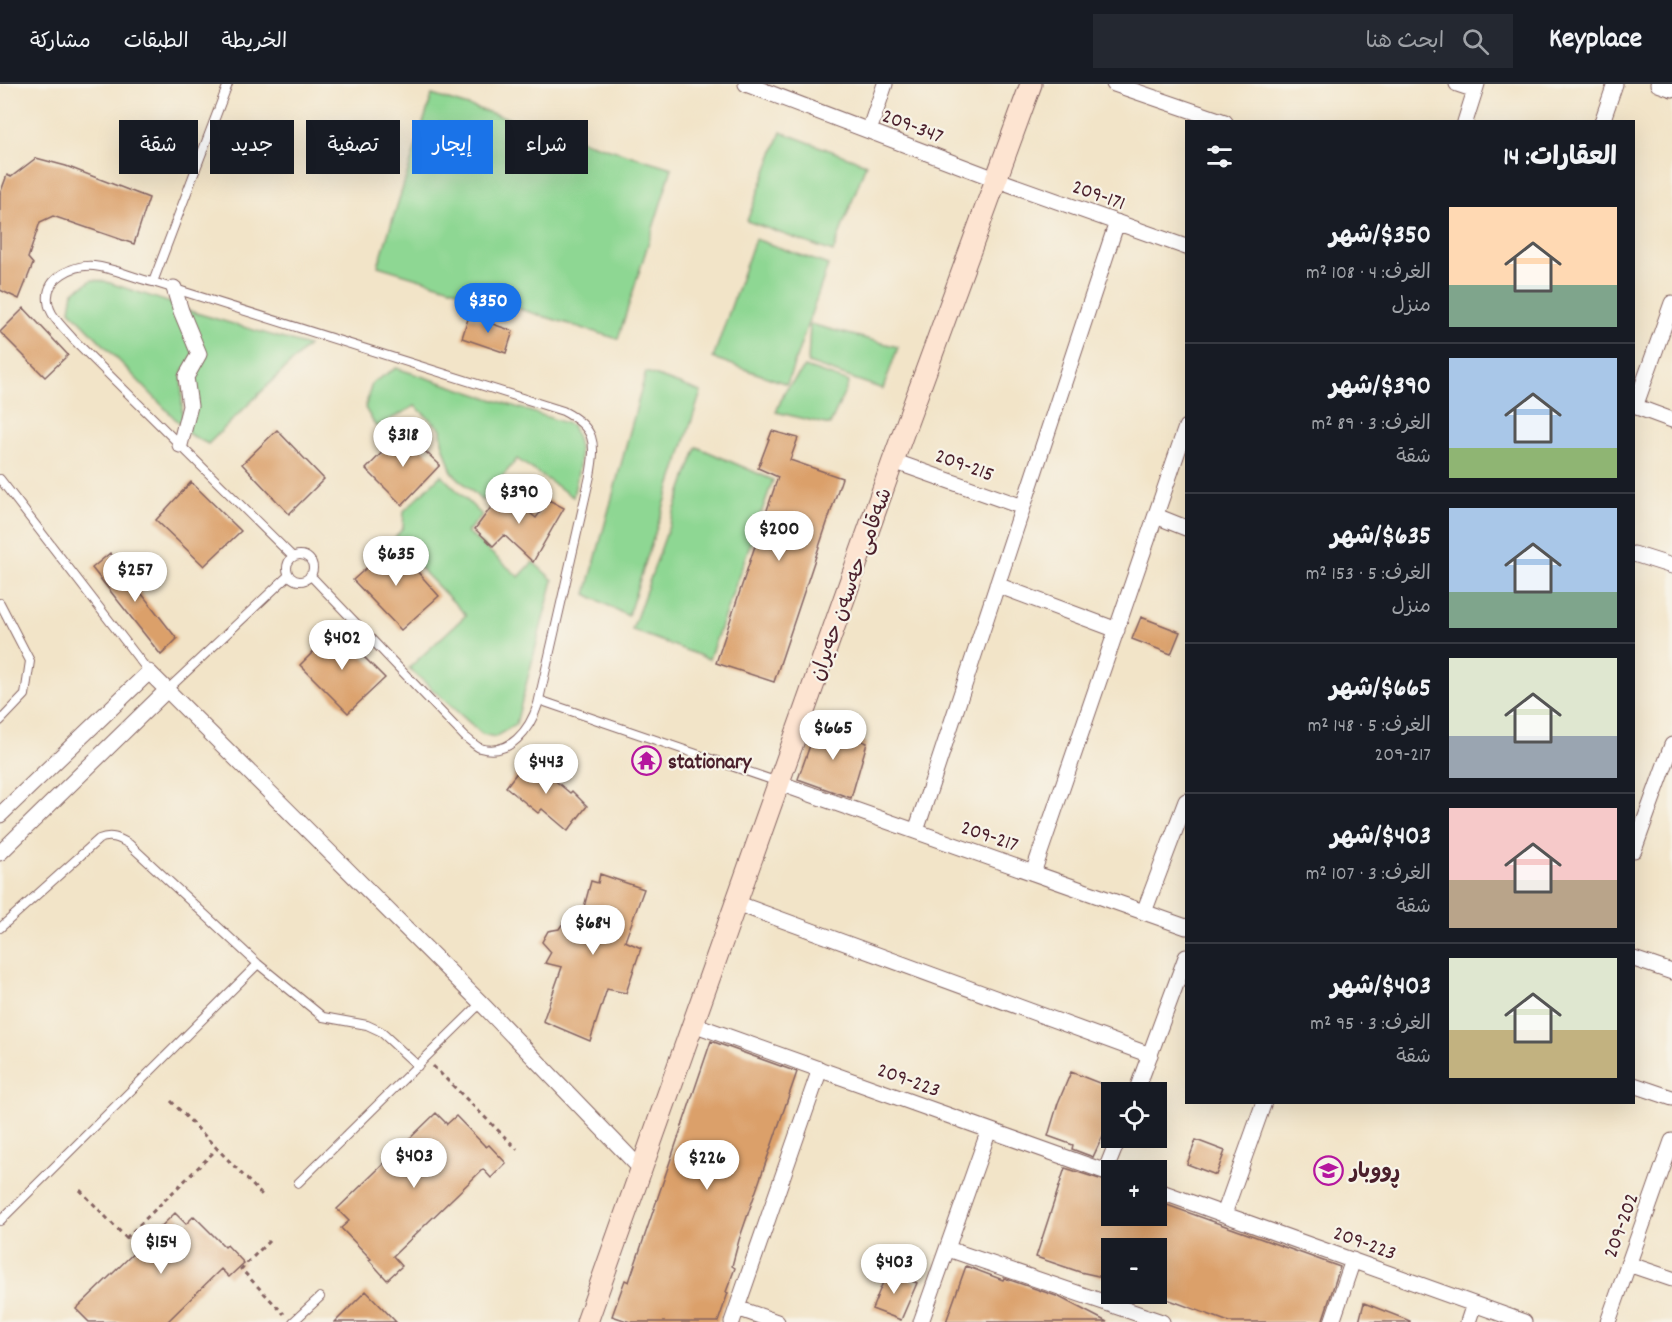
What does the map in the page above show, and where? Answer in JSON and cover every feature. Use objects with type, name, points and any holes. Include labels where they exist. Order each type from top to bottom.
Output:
[{"type":"street","name":"209-347","points":[[749,84],[998,180]]},
{"type":"street","points":[[869,131],[885,84]]},
{"type":"street","name":"شەقامی حەسەن حەیران","points":[[587,1322],[894,461],[1032,84]]},
{"type":"street","points":[[1114,84],[1220,120]]},
{"type":"street","points":[[1457,84],[1476,87],[1466,120]]},
{"type":"street","points":[[1603,120],[1615,84]]},
{"type":"street","points":[[1658,84],[1672,89]]},
{"type":"street","name":"209-171","points":[[998,180],[1185,247]]},
{"type":"street","points":[[916,831],[1117,222]]},
{"type":"street","points":[[174,288],[199,354],[186,377],[190,405],[180,445]]},
{"type":"street","points":[[1635,403],[1672,303]]},
{"type":"street","points":[[1635,406],[1672,420]]},
{"type":"street","points":[[1033,873],[1185,430]]},
{"type":"street","name":"209-215","points":[[894,461],[1023,507]]},
{"type":"street","points":[[1156,516],[1185,528]]},
{"type":"street","points":[[1635,554],[1672,566]]},
{"type":"street","points":[[997,585],[1117,630]]},
{"type":"street","points":[[0,815],[149,672],[481,1003],[641,1170]]},
{"type":"street","points":[[0,853],[167,690]]},
{"type":"street","points":[[1635,843],[1639,816],[1672,745]]},
{"type":"street","name":"209-217","points":[[779,783],[1185,927]]},
{"type":"street","points":[[1144,912],[1185,804]]},
{"type":"street","points":[[736,903],[1149,1055]]},
{"type":"street","points":[[1635,959],[1672,972]]},
{"type":"street","points":[[1140,1082],[1185,960]]},
{"type":"street","name":"209-223","points":[[693,1024],[1101,1170]]},
{"type":"street","points":[[777,1322],[735,1315],[819,1069]]},
{"type":"street","points":[[1635,1085],[1672,1098]]},
{"type":"street","points":[[1224,1214],[1263,1104]]},
{"type":"street","points":[[921,1322],[989,1130]]},
{"type":"street","name":"209-202","points":[[1608,1322],[1672,1142]]},
{"type":"street","name":"209-223","points":[[1167,1194],[1524,1322]]},
{"type":"street","points":[[948,1249],[1162,1322]]},
{"type":"street","points":[[1332,1322],[1353,1260]]},
{"type":"street","points":[[1628,1264],[1672,1280]]},
{"type":"street","points":[[1468,1322],[1474,1304]]},
{"type":"lane","points":[[153,282],[228,84]]},
{"type":"lane","points":[[293,557],[74,340],[56,319],[48,302],[49,290],[57,278],[80,266],[96,266],[174,288],[563,411],[586,426],[594,445],[593,458],[538,700],[532,720],[516,741],[493,749],[479,747],[459,731],[310,575]]},
{"type":"lane","points":[[0,479],[149,672]]},
{"type":"lane","points":[[302,555],[309,559],[313,567],[307,579],[299,581],[289,575],[288,563],[293,557],[302,555]]},
{"type":"lane","points":[[167,690],[289,575]]},
{"type":"lane","points":[[0,603],[30,661],[25,695],[0,722]]},
{"type":"lane","points":[[538,700],[779,783]]},
{"type":"lane","points":[[0,928],[99,839],[107,836],[117,837],[129,844],[258,964],[323,1017],[366,1025],[380,1031],[418,1066]]},
{"type":"lane","points":[[0,1221],[258,964]]},
{"type":"lane","points":[[298,1183],[481,1003]]},
{"type":"lane","points":[[293,1322],[320,1297]]},
{"type":"path","points":[[426,1059],[516,1149]]},
{"type":"path","points":[[171,1101],[265,1198]]},
{"type":"path","points":[[126,1238],[217,1149]]},
{"type":"path","points":[[80,1190],[131,1243]]},
{"type":"path","points":[[269,1240],[241,1269],[284,1314]]},
{"type":"green space","points":[[432,95],[514,120],[505,120],[505,174],[588,174],[588,142],[672,168],[618,339],[378,266],[412,158],[412,174],[493,174],[493,120],[424,120]]},
{"type":"green space","points":[[781,132],[866,164],[833,252],[747,221]]},
{"type":"green space","points":[[755,239],[828,265],[787,384],[713,358]]},
{"type":"green space","points":[[92,280],[104,281],[171,303],[194,354],[182,374],[182,426],[70,310],[73,292]]},
{"type":"green space","points":[[186,310],[308,346],[208,444],[187,433],[191,379],[204,358]]},
{"type":"green space","points":[[810,324],[898,347],[883,389],[808,363]]},
{"type":"green space","points":[[805,367],[849,382],[830,425],[776,412],[785,391]]},
{"type":"green space","points":[[396,368],[572,425],[580,453],[573,497],[517,459],[482,501],[452,472],[442,442],[441,429],[415,406],[376,427],[365,408],[372,383]]},
{"type":"green space","points":[[646,372],[701,392],[628,616],[586,594]]},
{"type":"green space","points":[[697,447],[773,480],[709,659],[632,630]]},
{"type":"green space","points":[[441,475],[482,515],[467,532],[519,577],[533,562],[553,580],[516,724],[495,737],[482,734],[409,668],[466,615],[393,540],[403,528],[404,511]]},
{"type":"building","points":[[36,158],[66,166],[149,198],[134,244],[53,216],[40,222],[28,258],[33,264],[19,299],[0,290],[0,194],[7,175],[11,177]]},
{"type":"building","points":[[24,308],[68,355],[45,377],[0,332]]},
{"type":"building","points":[[469,316],[513,331],[506,353],[462,338]]},
{"type":"building","points":[[277,430],[324,479],[289,514],[242,464]]},
{"type":"building","points":[[403,431],[440,465],[402,505],[366,469]]},
{"type":"building","points":[[772,431],[798,438],[790,460],[842,478],[774,682],[716,663],[778,477],[758,468]]},
{"type":"building","points":[[191,482],[241,531],[204,566],[156,520]]},
{"type":"building","points":[[503,491],[536,518],[549,500],[564,508],[533,562],[504,535],[493,546],[475,529]]},
{"type":"building","points":[[393,544],[439,596],[401,630],[353,580]]},
{"type":"building","points":[[110,553],[177,639],[161,655],[92,568]]},
{"type":"building","points":[[1141,617],[1180,632],[1171,654],[1132,639]]},
{"type":"building","points":[[336,629],[385,678],[348,713],[300,665]]},
{"type":"building","points":[[818,723],[867,743],[851,798],[798,779]]},
{"type":"building","points":[[528,758],[570,793],[572,791],[587,806],[568,831],[542,809],[538,813],[506,787]]},
{"type":"building","points":[[600,874],[644,889],[625,941],[641,948],[626,993],[607,989],[590,1041],[543,1021],[562,967],[545,963],[551,952],[542,942],[548,931],[559,929],[563,923],[579,926],[591,881],[598,883]]},
{"type":"building","points":[[711,1041],[797,1072],[739,1240],[732,1266],[735,1268],[718,1322],[630,1322],[612,1316],[625,1280],[629,1282]]},
{"type":"building","points":[[1071,1072],[1101,1084],[1101,1140],[1093,1157],[1072,1149],[1073,1145],[1048,1136]]},
{"type":"building","points":[[436,1113],[447,1124],[456,1116],[486,1147],[489,1145],[506,1163],[491,1178],[483,1169],[393,1256],[402,1266],[387,1280],[369,1260],[371,1259],[341,1228],[349,1221],[337,1209]]},
{"type":"building","points":[[1196,1140],[1225,1151],[1216,1175],[1187,1164]]},
{"type":"building","points":[[1065,1168],[1101,1179],[1101,1226],[1167,1226],[1167,1205],[1340,1267],[1322,1322],[1229,1322],[1167,1299],[1167,1238],[1101,1238],[1101,1277],[1036,1257]]},
{"type":"building","points":[[175,1213],[186,1224],[194,1216],[244,1263],[229,1277],[221,1269],[167,1322],[89,1322],[76,1309]]},
{"type":"building","points":[[966,1266],[1059,1297],[1107,1322],[946,1322]]},
{"type":"building","points":[[888,1270],[917,1283],[901,1320],[872,1309]]},
{"type":"building","points":[[366,1291],[396,1322],[335,1322]]},
{"type":"building","points":[[1364,1303],[1410,1321],[1410,1322],[1359,1322]]},
{"type":"place","name":"stationary","points":[[647,761]]},
{"type":"place","name":"ڕووبار","points":[[1329,1170]]}]
